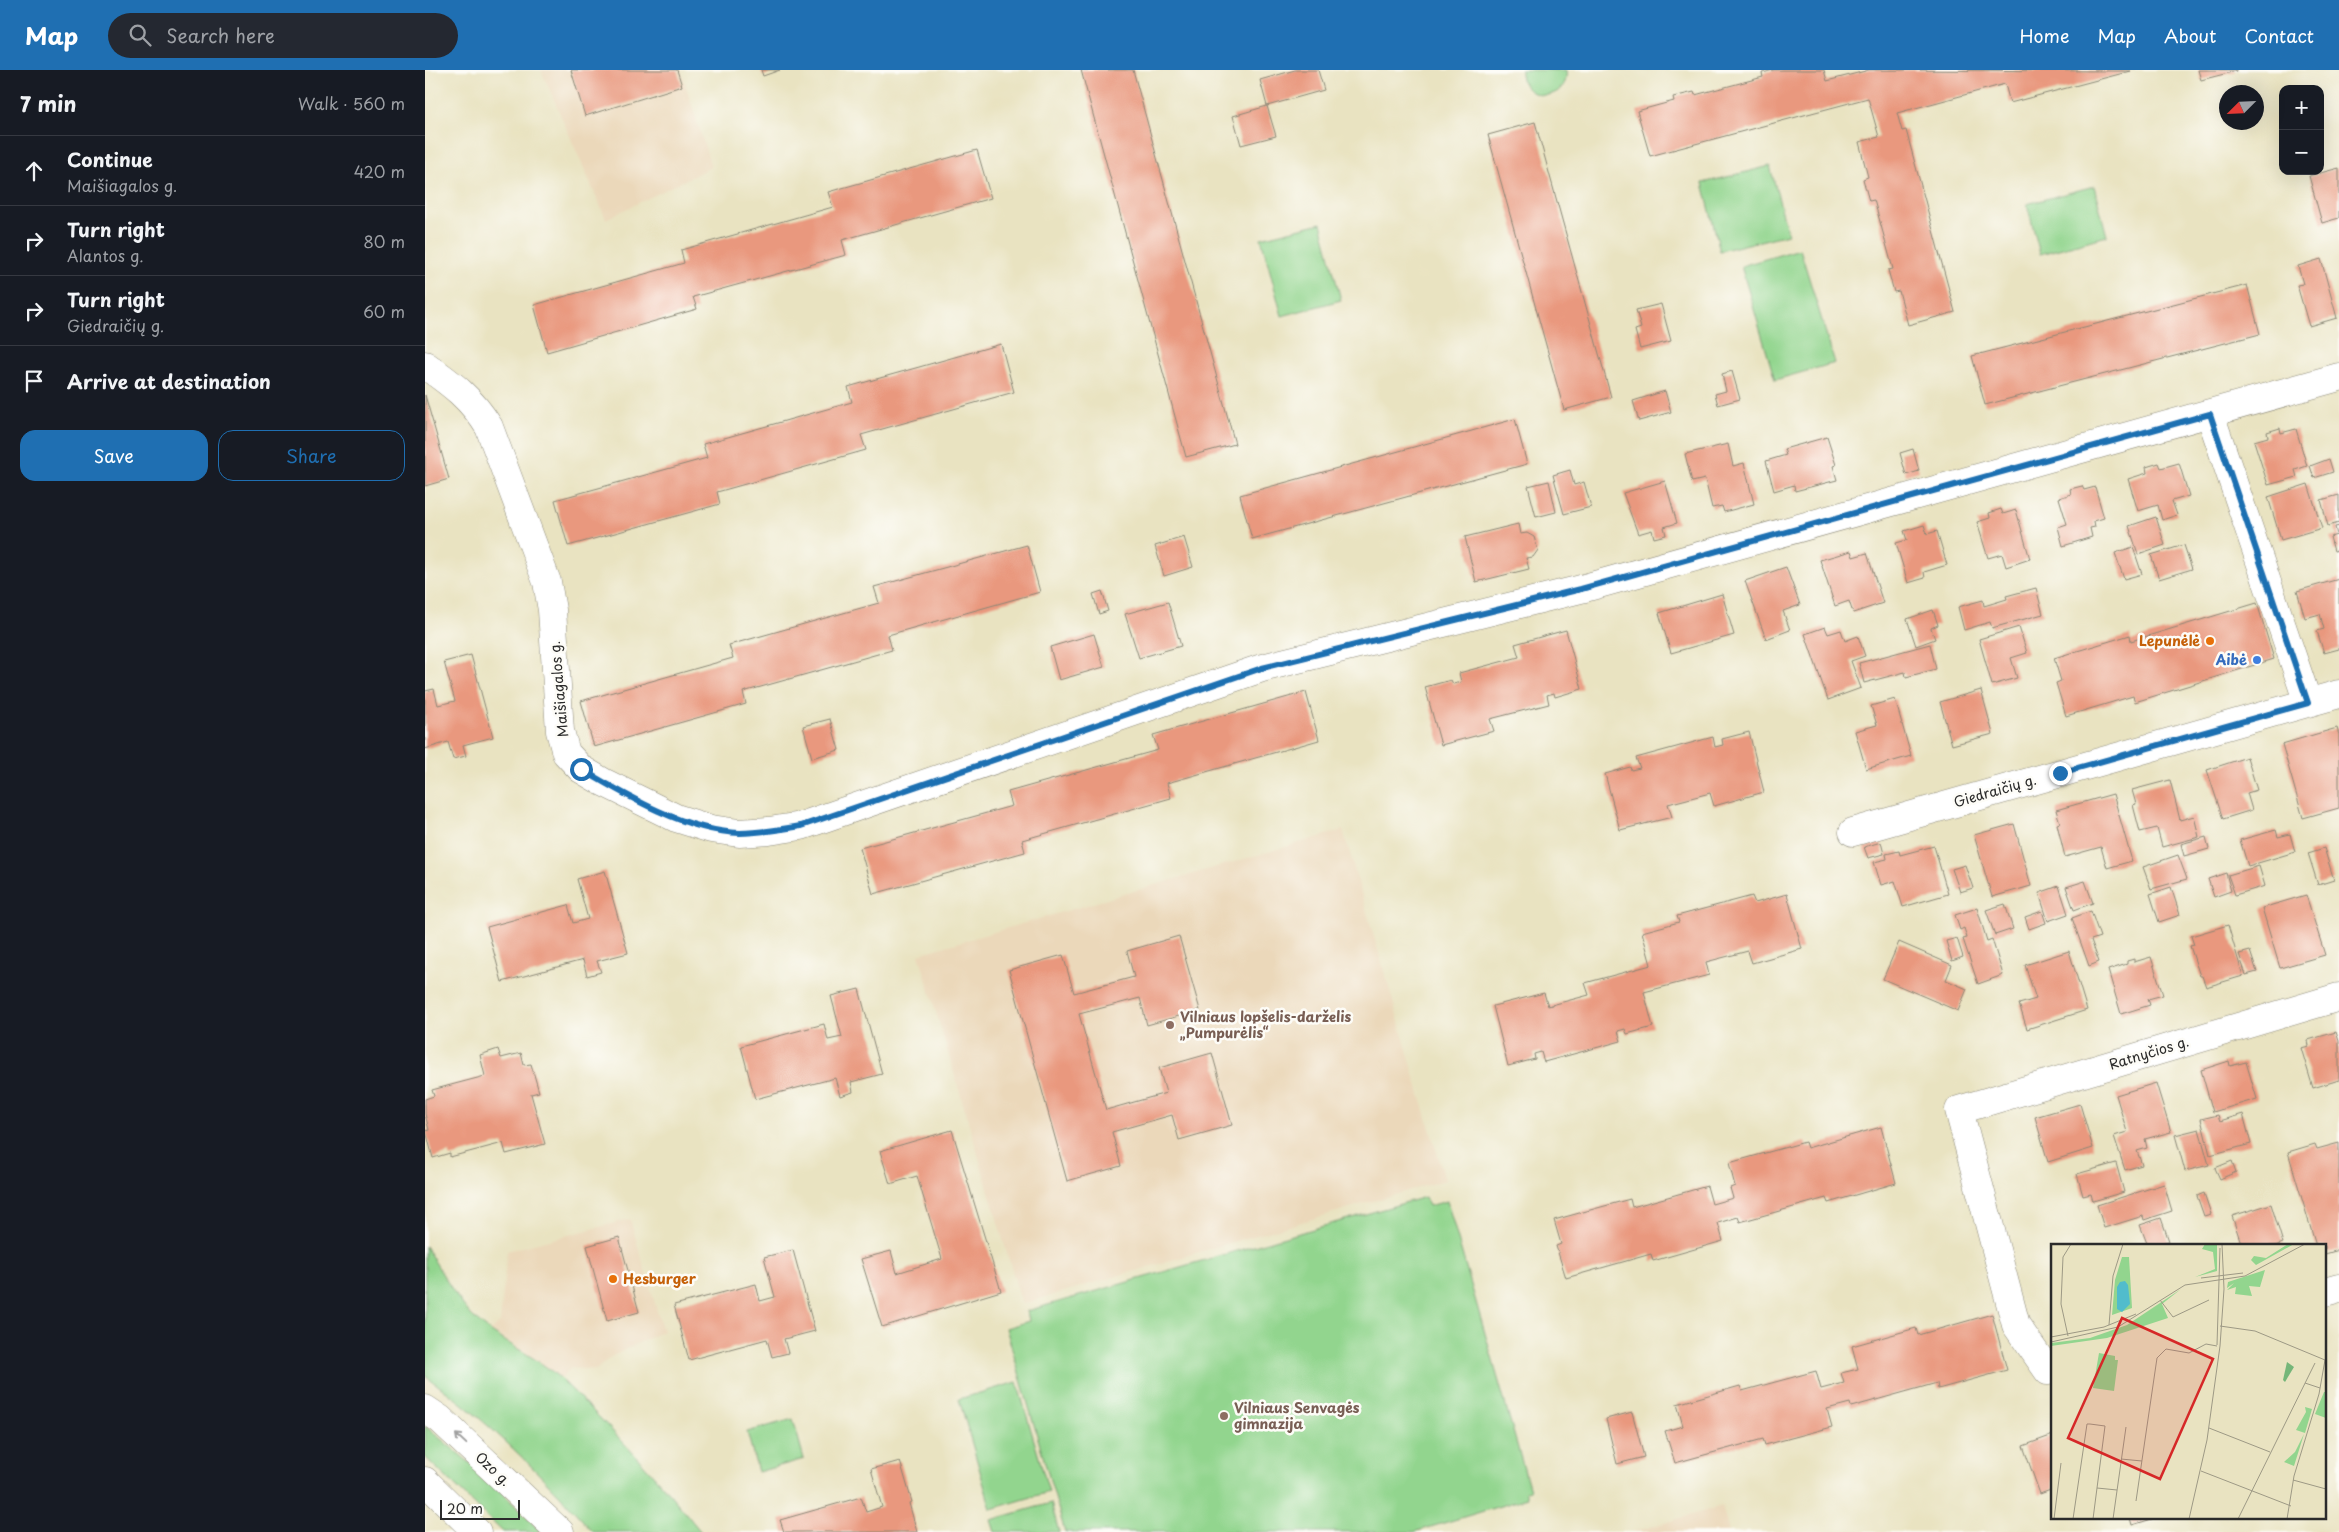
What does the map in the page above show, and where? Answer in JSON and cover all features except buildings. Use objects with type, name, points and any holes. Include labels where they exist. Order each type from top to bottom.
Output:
[{"type":"street","name":"Maišiagalos g.","points":[[425,364],[467,396],[477,407],[489,427],[547,582],[552,610],[560,731],[566,753],[581,769],[676,818],[711,829],[739,833],[801,826],[1262,668],[1321,655],[1581,589],[2339,377]]},
{"type":"street","points":[[2210,414],[2308,703]]},
{"type":"street","name":"Giedraičių g.","points":[[1853,832],[2339,694]]},
{"type":"street","name":"Ratnyčios g.","points":[[2051,1371],[2016,1325],[1959,1110],[2339,997]]},
{"type":"street","name":"Ozo g.","points":[[425,1409],[440,1419],[560,1532]]},
{"type":"street","points":[[425,1481],[477,1532]]},
{"type":"shaded area","points":[[541,70],[681,70],[711,167],[606,219]]},
{"type":"shaded area","name":"Vilniaus lopšelis-darželis „Pumpurėlis“","points":[[1343,830],[1445,1180],[1022,1304],[919,954]]},
{"type":"shaded area","points":[[630,1219],[663,1331],[609,1358],[596,1370],[571,1368],[561,1379],[525,1352],[490,1331],[500,1323],[507,1251]]},
{"type":"shaded area","points":[[1722,1506],[1729,1532],[1633,1532]]},
{"type":"green space","points":[[1521,70],[1566,70],[1565,81],[1561,89],[1553,93],[1545,95],[1536,94],[1528,89],[1523,81]]},
{"type":"green space","points":[[1770,166],[1788,234],[1720,251],[1703,183]]},
{"type":"green space","points":[[2094,186],[2107,236],[2040,254],[2027,204]]},
{"type":"green space","points":[[1321,223],[1341,300],[1282,316],[1261,238]]},
{"type":"green space","points":[[1800,249],[1835,363],[1775,380],[1741,266]]},
{"type":"green space","name":"Vilniaus Senvagės gimnazija","points":[[1425,1197],[1429,1206],[1447,1201],[1530,1490],[1525,1491],[1527,1498],[1414,1532],[1065,1532],[1006,1328],[1029,1321],[1027,1311]]},
{"type":"green space","points":[[425,1246],[454,1292],[472,1316],[493,1333],[540,1363],[562,1380],[634,1454],[701,1532],[593,1532],[513,1449],[471,1411],[425,1376]]},
{"type":"green space","points":[[1017,1382],[1049,1492],[991,1509],[959,1399]]},
{"type":"green space","points":[[793,1419],[804,1459],[758,1472],[747,1432]]},
{"type":"green space","points":[[425,1426],[487,1477],[541,1532],[503,1532],[425,1457]]},
{"type":"green space","points":[[1051,1503],[1059,1532],[995,1532],[991,1520]]},
{"type":"place","name":"Lepunėlė","points":[[2210,641]]},
{"type":"place","name":"Aibė","points":[[2257,660]]},
{"type":"place","name":"Vilniaus lopšelis-darželis „Pumpurėlis“","points":[[1170,1025]]},
{"type":"place","name":"Hesburger","points":[[613,1279]]},
{"type":"place","name":"Vilniaus Senvagės gimnazija","points":[[1224,1416]]},
{"type":"route","points":[[581,769],[676,818],[711,829],[739,833],[801,826],[974,765],[1262,668],[1321,655],[1581,589],[2210,414],[2308,703],[2060,773]]}]
